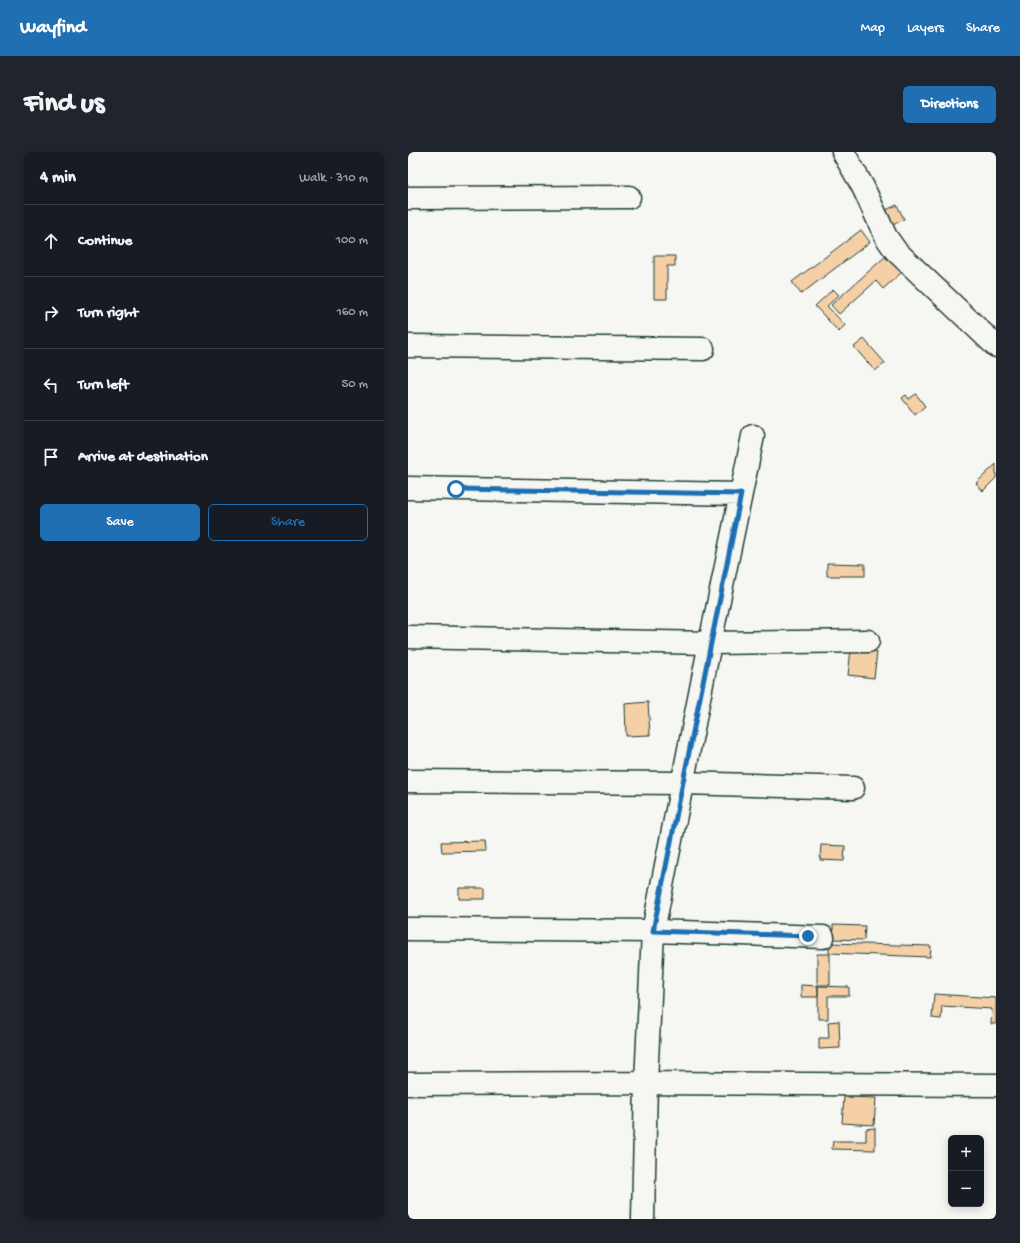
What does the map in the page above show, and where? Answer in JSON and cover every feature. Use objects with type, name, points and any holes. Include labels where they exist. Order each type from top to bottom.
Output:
[{"type":"street","points":[[843,152],[886,237],[896,251],[996,346]]},
{"type":"street","points":[[408,198],[629,197]]},
{"type":"street","points":[[408,346],[703,349]]},
{"type":"street","points":[[643,1219],[646,1083],[653,931],[753,436]]},
{"type":"street","points":[[408,488],[741,494]]},
{"type":"street","points":[[408,637],[710,643],[868,641]]},
{"type":"street","points":[[408,781],[683,783],[853,788]]},
{"type":"street","points":[[408,929],[653,931],[823,937]]},
{"type":"street","points":[[408,1084],[646,1083],[996,1085]]},
{"type":"building","points":[[897,205],[904,219],[893,225],[886,210]]},
{"type":"building","points":[[861,230],[870,242],[801,294],[792,282]]},
{"type":"building","points":[[887,255],[902,272],[883,289],[876,281],[839,314],[831,305]]},
{"type":"building","points":[[654,256],[675,256],[675,266],[667,266],[667,299],[654,299]]},
{"type":"building","points":[[833,289],[839,295],[827,306],[845,325],[839,332],[815,306]]},
{"type":"building","points":[[864,339],[885,363],[875,371],[854,347]]},
{"type":"building","points":[[916,394],[925,406],[915,415],[902,398],[906,395],[909,399]]},
{"type":"building","points":[[996,464],[996,478],[983,491],[976,483]]},
{"type":"building","points":[[827,563],[865,564],[865,576],[827,576]]},
{"type":"building","points":[[851,649],[877,652],[874,678],[848,675]]},
{"type":"building","points":[[648,702],[650,735],[626,736],[625,704]]},
{"type":"building","points":[[485,841],[486,851],[442,852],[441,842]]},
{"type":"building","points":[[821,845],[845,846],[844,861],[820,860]]},
{"type":"building","points":[[459,888],[485,888],[485,899],[459,899]]},
{"type":"building","points":[[833,925],[865,926],[864,940],[833,939]]},
{"type":"building","points":[[829,943],[931,946],[930,957],[829,953]]},
{"type":"building","points":[[817,954],[830,954],[830,985],[817,985]]},
{"type":"building","points":[[801,985],[818,986],[818,997],[801,997]]},
{"type":"building","points":[[818,986],[849,987],[849,996],[828,996],[828,1019],[818,1019]]},
{"type":"building","points":[[934,994],[996,998],[996,1024],[991,1024],[992,1009],[942,1006],[941,1019],[932,1018]]},
{"type":"building","points":[[839,1021],[840,1048],[819,1049],[819,1038],[829,1038],[828,1022]]},
{"type":"building","points":[[844,1097],[876,1098],[874,1125],[842,1123]]},
{"type":"building","points":[[875,1128],[875,1150],[832,1149],[833,1141],[866,1141],[866,1129]]},
{"type":"route","points":[[456,489],[741,494],[653,931],[808,936]]}]
